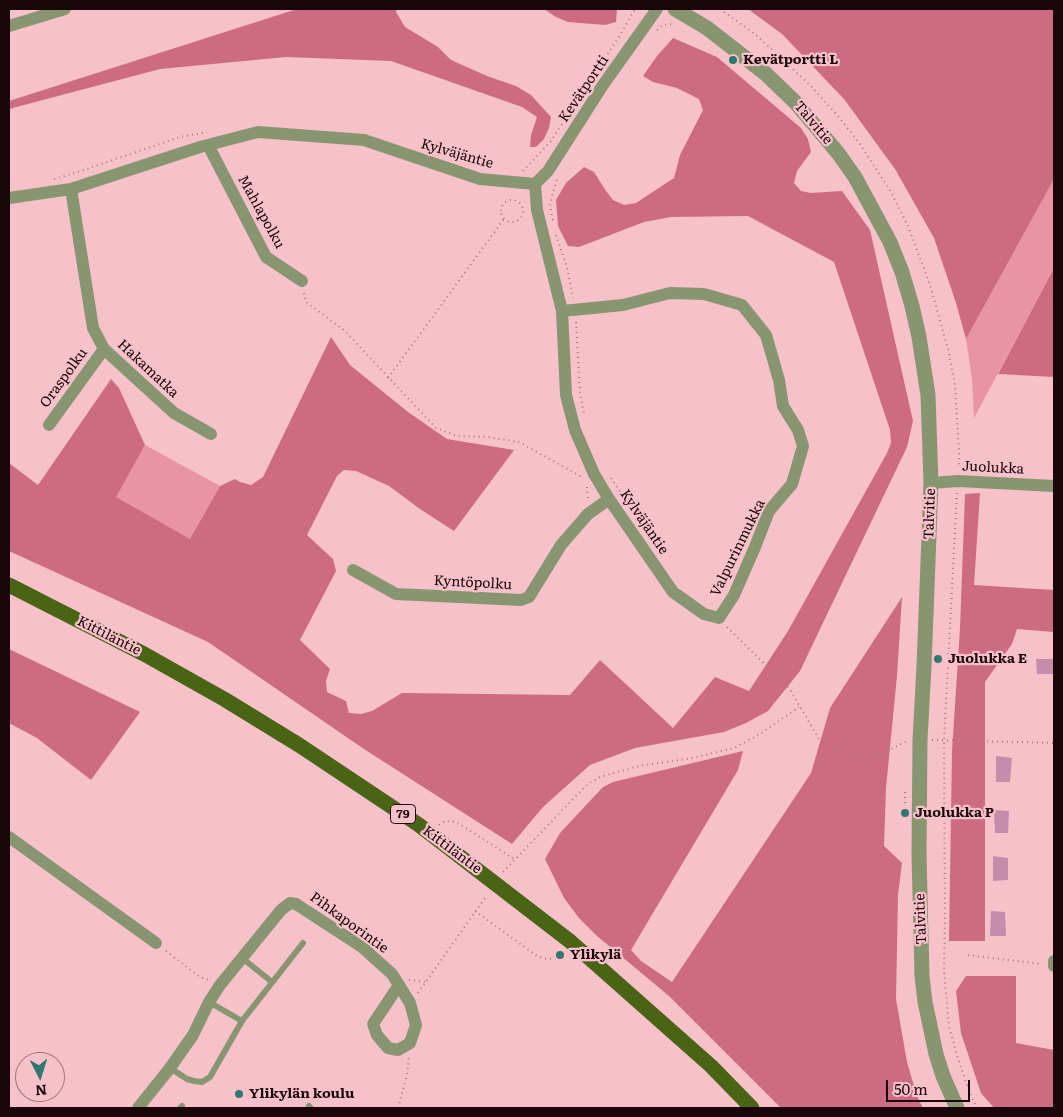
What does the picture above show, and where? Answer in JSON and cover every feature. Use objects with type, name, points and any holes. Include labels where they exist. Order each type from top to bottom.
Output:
[{"type":"main road","name":"Kittiläntie","points":[[9,585],[144,654],[224,699],[314,754],[419,825],[571,942],[711,1066],[752,1108]]},
{"type":"street","points":[[9,26],[65,9]]},
{"type":"street","name":"Kevätportti","points":[[535,184],[548,171],[603,85],[657,9]]},
{"type":"street","name":"Talvitie","points":[[680,11],[707,28],[737,51],[795,102],[838,153],[855,176],[890,242],[902,272],[912,306],[919,337],[929,413],[931,483],[920,740],[919,854],[922,976],[925,1002],[936,1054],[942,1076],[957,1108]]},
{"type":"street","name":"Kylväjäntie","points":[[9,198],[71,189],[208,145],[258,132],[364,140],[480,179],[535,184],[537,210],[569,311],[566,395],[575,430],[594,474],[609,499],[673,592],[704,614],[719,618]]},
{"type":"street","name":"Mahlapolku","points":[[208,145],[266,256],[302,280]]},
{"type":"street","name":"Hakamatka","points":[[71,189],[93,328],[104,349],[174,413],[211,434]]},
{"type":"street","name":"Valpurinmukka","points":[[569,311],[623,304],[670,293],[704,294],[742,305],[766,335],[783,406],[798,430],[803,446],[792,484],[769,510],[734,595],[719,618]]},
{"type":"street","name":"Oraspolku","points":[[49,425],[104,349]]},
{"type":"street","name":"Juolukka","points":[[931,483],[958,482],[1054,486]]},
{"type":"street","name":"Kyntöpolku","points":[[353,570],[396,594],[521,600],[529,597],[561,545],[588,514],[609,499]]},
{"type":"street","points":[[9,837],[156,943]]},
{"type":"street","name":"Pihkaporintie","points":[[141,1107],[194,1034],[209,1002],[220,985],[281,910],[290,903],[296,904],[362,947],[392,974],[410,1003],[416,1025],[410,1043]]},
{"type":"street","points":[[1054,961],[1054,966]]},
{"type":"street","points":[[398,983],[373,1024],[377,1035],[388,1048],[398,1050],[410,1043]]},
{"type":"lane","points":[[170,1068],[187,1079],[194,1081],[202,1082],[210,1077],[242,1021],[303,943]]},
{"type":"lane","points":[[242,958],[272,982]]},
{"type":"lane","points":[[209,1002],[242,1021]]},
{"type":"path","points":[[720,9],[762,41],[809,84],[860,144],[891,192],[908,226],[930,285],[948,349],[955,385],[960,451],[944,740],[944,971],[949,1026],[958,1059],[977,1108]]},
{"type":"path","points":[[656,31],[663,25],[678,24],[680,11]]},
{"type":"path","points":[[553,222],[550,206],[558,177]]},
{"type":"path","points":[[512,199],[521,204],[524,210],[518,220],[511,222],[504,219],[501,212],[505,202],[512,199]]},
{"type":"path","points":[[388,378],[504,219]]},
{"type":"path","points":[[554,229],[567,266],[569,311],[585,416]]},
{"type":"path","points":[[302,280],[306,302],[345,332],[436,428],[457,436],[488,437],[519,442],[587,480],[588,514]]},
{"type":"path","points":[[611,477],[632,509]]},
{"type":"path","points":[[719,618],[789,688],[819,739],[834,750],[857,758],[883,753],[907,741],[920,740],[1054,743]]},
{"type":"path","points":[[502,874],[574,797],[588,784],[600,777],[639,766],[693,758],[734,748],[760,734],[799,707]]},
{"type":"path","points":[[438,826],[445,821],[452,821],[514,859]]},
{"type":"path","points":[[410,1003],[489,891]]},
{"type":"path","points":[[475,911],[537,956],[547,959],[560,955]]},
{"type":"path","points":[[156,943],[200,977],[220,985]]},
{"type":"path","points":[[968,955],[1054,966]]},
{"type":"path","points":[[398,983],[406,980],[426,982]]},
{"type":"path","points":[[398,1108],[407,1075],[410,1043]]},
{"type":"shaded area","points":[[297,9],[397,9],[396,12],[405,27],[438,47],[451,60],[516,86],[531,95],[551,117],[544,139],[536,147],[530,147],[531,135],[537,117],[522,107],[391,61],[286,57],[160,69],[9,109],[9,101]]},
{"type":"shaded area","points":[[544,9],[617,9],[616,22],[605,25],[568,22]]},
{"type":"shaded area","points":[[748,9],[1054,9],[1054,179],[966,339],[934,238],[895,169],[844,99],[782,34]]},
{"type":"shaded area","points":[[673,38],[717,57],[801,128],[808,139],[811,152],[797,171],[794,183],[801,191],[811,193],[842,191],[870,230],[913,421],[907,447],[800,671],[768,711],[724,732],[635,748],[590,765],[543,807],[512,844],[364,749],[208,642],[9,551],[9,463],[38,485],[111,379],[119,388],[145,445],[116,497],[190,539],[220,486],[235,479],[251,485],[263,477],[331,337],[350,365],[408,412],[447,439],[514,450],[454,531],[389,486],[356,471],[344,470],[337,476],[307,535],[333,559],[336,571],[300,640],[330,669],[326,681],[327,692],[346,701],[349,713],[361,714],[372,711],[402,693],[570,695],[600,660],[673,728],[715,677],[749,691],[788,631],[887,453],[891,443],[890,430],[834,262],[748,216],[671,217],[644,222],[579,247],[568,246],[558,226],[556,200],[566,183],[584,167],[594,172],[613,200],[624,205],[636,203],[674,178],[680,155],[703,110],[699,99],[677,88],[653,82],[643,76]]},
{"type":"shaded area","points":[[1054,179],[1054,268],[974,418],[972,379],[966,339]]},
{"type":"shaded area","points":[[1054,268],[1054,377],[998,374]]},
{"type":"shaded area","points":[[145,445],[220,486],[190,539],[115,497]]},
{"type":"shaded area","points":[[980,493],[974,585],[1054,590],[1054,632],[1017,629],[1012,644],[985,682],[985,941],[949,941],[952,751],[960,628],[965,494]]},
{"type":"shaded area","points":[[902,597],[897,676],[886,788],[884,846],[902,863],[898,895],[896,999],[907,1062],[917,1096],[923,1108],[781,1108],[669,996],[597,936],[579,918],[564,898],[545,859],[560,833],[603,787],[613,782],[743,751],[738,770],[631,950],[641,961],[672,982],[811,773],[830,708]]},
{"type":"shaded area","points":[[9,649],[140,712],[91,780],[37,738],[9,723]]},
{"type":"shaded area","points":[[966,976],[1016,976],[1016,1043],[1054,1050],[1054,1108],[994,1108],[981,1093],[961,1033],[956,991]]},
{"type":"building","points":[[1036,659],[1054,659],[1054,674],[1037,674]]},
{"type":"building","points":[[996,756],[1012,758],[1010,782],[996,782]]},
{"type":"building","points":[[994,810],[1009,811],[1008,833],[995,833]]},
{"type":"building","points":[[993,856],[1008,858],[1008,880],[993,881]]},
{"type":"building","points":[[991,911],[1005,912],[1006,936],[990,936]]},
{"type":"place","name":"Kevätportti L","points":[[733,60]]},
{"type":"place","name":"Juolukka E","points":[[938,659]]},
{"type":"place","name":"Juolukka P","points":[[905,813]]},
{"type":"place","name":"Ylikylä","points":[[560,955]]},
{"type":"place","name":"Ylikylän koulu","points":[[239,1094]]}]
